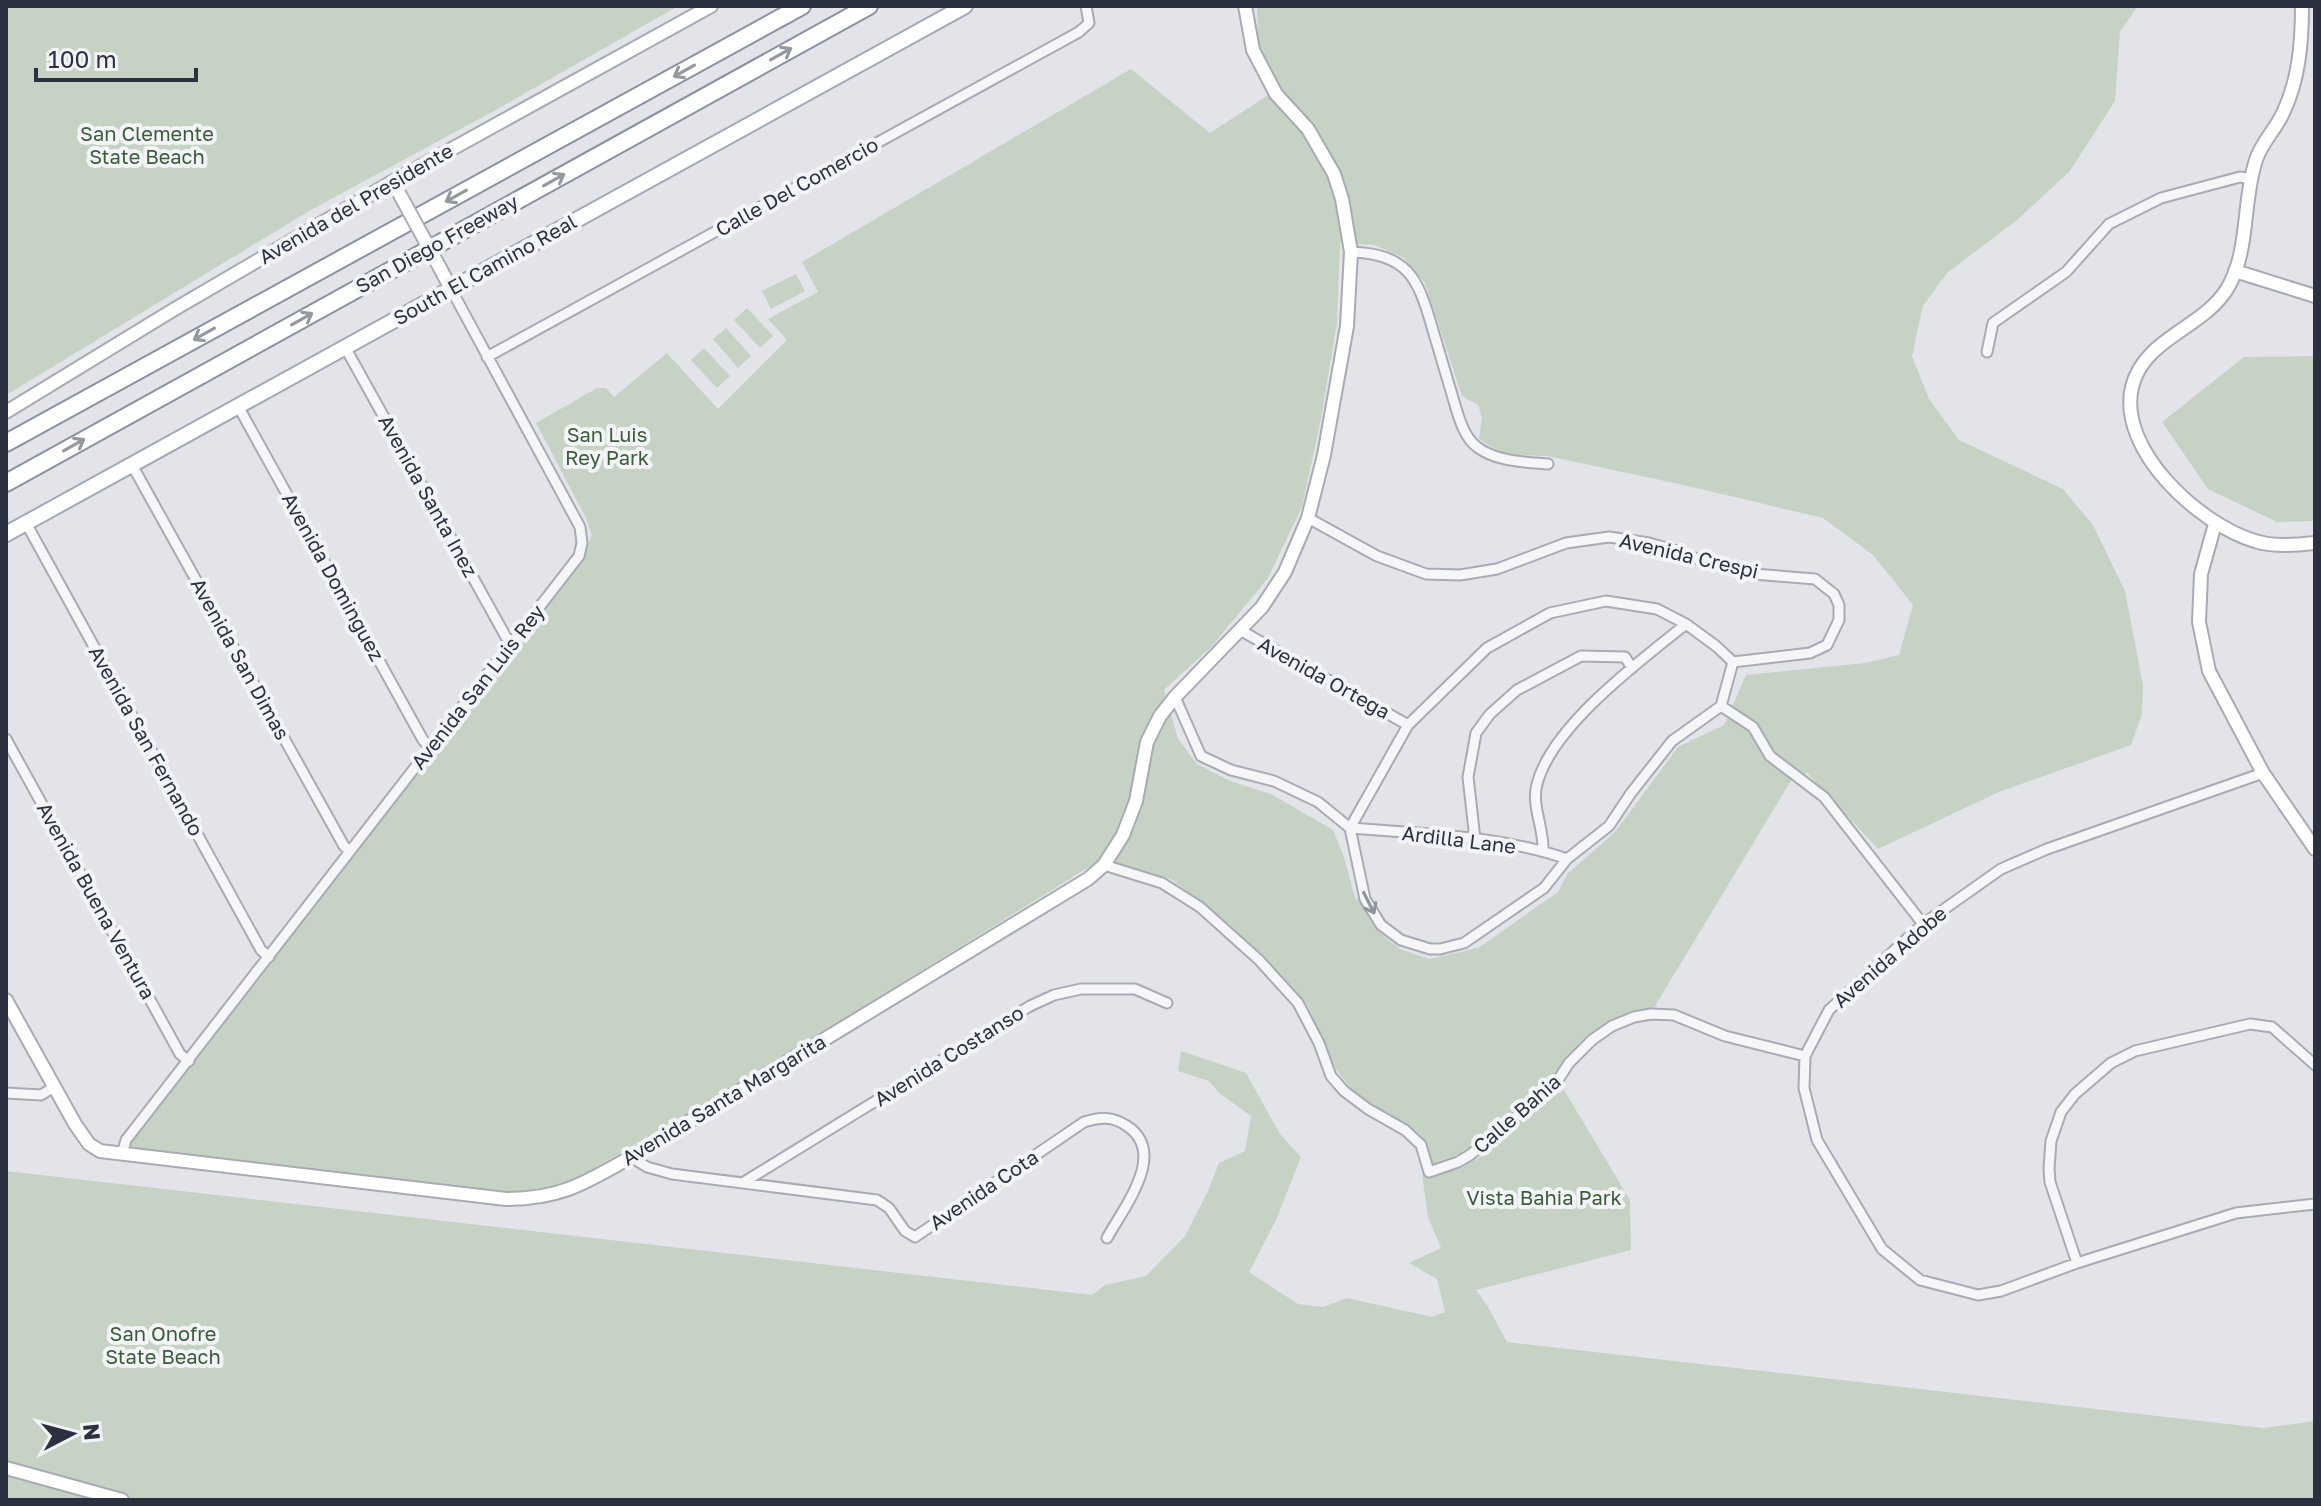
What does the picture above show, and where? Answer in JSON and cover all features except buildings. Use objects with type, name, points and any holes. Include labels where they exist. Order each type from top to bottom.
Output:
[{"type":"highway","name":"San Diego Freeway","points":[[6,443],[802,6]]},
{"type":"highway","name":"San Diego Freeway","points":[[6,483],[869,6]]},
{"type":"main road","name":"South El Camino Real","points":[[6,534],[965,6]]},
{"type":"street","name":"Avenida del Presidente","points":[[6,412],[173,310],[395,188],[711,6]]},
{"type":"street","name":"Calle Del Comercio","points":[[487,357],[1079,32],[1089,23],[1086,6]]},
{"type":"street","name":"Avenida Santa Margarita","points":[[6,1000],[75,1124],[89,1144],[100,1151],[506,1199],[534,1199],[580,1186],[631,1157],[1088,879],[1104,865],[1123,835],[1136,801],[1147,742],[1160,716],[1262,607],[1285,572],[1308,518],[1324,455],[1347,326],[1351,252],[1342,199],[1334,174],[1308,129],[1276,94],[1253,50],[1245,6]]},
{"type":"street","points":[[2302,6],[2302,38],[2296,74],[2284,111],[2256,158],[2235,271],[2216,305],[2146,358],[2137,373],[2130,400],[2137,435],[2146,452],[2176,493],[2215,524],[2256,542],[2315,543]]},
{"type":"street","points":[[1987,352],[1993,323],[2066,272],[2109,224],[2161,198],[2240,177],[2252,179]]},
{"type":"street","name":"Avenida San Luis Rey","points":[[122,1154],[126,1140],[579,556],[582,543],[580,527],[395,188]]},
{"type":"street","points":[[1351,252],[1379,255],[1396,262],[1415,281],[1425,302],[1459,419],[1470,440],[1490,455],[1502,459],[1548,464]]},
{"type":"street","points":[[2235,271],[2315,296]]},
{"type":"street","name":"Avenida Santa Inez","points":[[345,347],[506,637],[513,643]]},
{"type":"street","name":"Avenida Dominguez","points":[[238,406],[430,748]]},
{"type":"street","name":"Avenida San Dimas","points":[[132,465],[344,846],[350,851]]},
{"type":"street","name":"Avenida Crespi","points":[[1308,518],[1377,556],[1426,574],[1460,575],[1497,569],[1566,543],[1609,537],[1649,543],[1710,564],[1754,574],[1815,579],[1834,594],[1839,605],[1839,620],[1827,645],[1810,653],[1733,662]]},
{"type":"street","name":"Avenida San Fernando","points":[[26,523],[261,950],[269,957]]},
{"type":"street","points":[[2215,524],[2201,574],[2199,622],[2209,671],[2263,773],[2315,849]]},
{"type":"street","points":[[1175,697],[1201,756],[1231,770],[1274,781],[1318,802],[1350,828],[1365,899],[1381,925],[1401,940],[1430,949],[1454,947],[1470,939],[1544,888],[1567,859],[1609,826],[1672,741],[1721,706],[1733,662],[1686,624],[1657,609],[1606,601],[1550,613],[1487,648],[1408,725],[1350,828]]},
{"type":"street","points":[[1543,850],[1544,835],[1538,815],[1536,786],[1549,756],[1567,730],[1632,668],[1686,624]]},
{"type":"street","name":"Avenida Ortega","points":[[1240,630],[1408,725]]},
{"type":"street","points":[[1475,839],[1468,777],[1476,733],[1490,714],[1517,690],[1581,656],[1625,657],[1632,668]]},
{"type":"street","points":[[1721,706],[1753,727],[1770,756],[1824,797],[1923,924]]},
{"type":"street","name":"Avenida Buena Ventura","points":[[6,739],[180,1054],[189,1061]]},
{"type":"street","name":"Avenida Adobe","points":[[2263,773],[2047,849],[2001,869],[1923,924],[1829,1010],[1805,1056],[1804,1088],[1817,1140],[1882,1249],[1920,1280],[1978,1295],[2001,1291],[2077,1263],[2236,1213],[2315,1204]]},
{"type":"street","name":"Ardilla Lane","points":[[1350,828],[1475,839],[1543,850],[1567,859]]},
{"type":"street","name":"Calle Bahia","points":[[1104,865],[1162,883],[1200,907],[1259,960],[1298,1003],[1319,1043],[1331,1076],[1344,1091],[1405,1130],[1421,1145],[1429,1172],[1470,1155],[1554,1086],[1569,1063],[1592,1040],[1612,1026],[1634,1017],[1674,1015],[1725,1036],[1805,1056]]},
{"type":"street","name":"Avenida Costanso","points":[[744,1182],[1030,1006],[1054,995],[1081,989],[1135,989],[1167,1003]]},
{"type":"street","points":[[2077,1263],[2050,1182],[2051,1141],[2061,1112],[2075,1094],[2111,1063],[2135,1051],[2250,1024],[2272,1027],[2315,1065]]},
{"type":"street","points":[[6,1093],[41,1095],[54,1087]]},
{"type":"street","name":"Avenida Cota","points":[[631,1157],[647,1167],[672,1174],[877,1200],[889,1208],[905,1231],[915,1237],[1084,1122],[1102,1117],[1116,1119],[1139,1138],[1145,1154],[1144,1171],[1107,1238]]},
{"type":"street","points":[[6,1468],[122,1500]]},
{"type":"green space","name":"San Clemente State Beach","points":[[6,6],[678,6],[494,111],[309,211],[8,394]]},
{"type":"green space","name":"San Luis Rey Park","points":[[1257,6],[2138,6],[2120,32],[2115,101],[2070,171],[2017,220],[1947,273],[1923,306],[1912,356],[1929,399],[1959,440],[2063,489],[2093,525],[2125,591],[2143,685],[2142,714],[2131,745],[1999,792],[1878,849],[1807,773],[1792,779],[1652,1011],[1619,1017],[1580,1042],[1553,1079],[1487,1136],[1463,1153],[1432,1164],[1423,1140],[1353,1092],[1336,1069],[1307,1005],[1228,923],[1171,879],[1097,862],[748,1078],[564,1186],[516,1193],[127,1147],[582,559],[592,535],[536,423],[597,388],[606,388],[614,397],[667,353],[718,409],[787,340],[768,319],[818,292],[802,262],[1131,69],[1210,133],[1279,88],[1258,41]],"holes":[[[1340,243],[1375,245],[1404,258],[1425,283],[1462,396],[1478,405],[1482,417],[1479,439],[1505,455],[1547,456],[1823,518],[1873,555],[1913,605],[1899,655],[1865,663],[1746,675],[1724,725],[1678,747],[1615,832],[1567,874],[1558,892],[1478,948],[1429,959],[1400,949],[1380,933],[1369,919],[1362,901],[1355,898],[1333,830],[1271,794],[1230,781],[1197,764],[1178,739],[1164,690],[1212,646],[1268,578],[1302,507],[1337,323]]]},
{"type":"green space","points":[[796,274],[805,291],[771,309],[762,291]]},
{"type":"green space","points":[[747,308],[773,336],[760,348],[734,320]]},
{"type":"green space","points":[[726,328],[751,356],[738,368],[713,339]]},
{"type":"green space","points":[[704,348],[730,376],[717,388],[691,360]]},
{"type":"green space","points":[[2315,356],[2315,521],[2277,522],[2208,489],[2162,422],[2244,357]]},
{"type":"green space","name":"San Onofre State Beach","points":[[1181,1051],[1246,1073],[1280,1134],[1301,1157],[1276,1220],[1249,1272],[1298,1304],[1323,1307],[1347,1298],[1432,1317],[1445,1312],[1437,1279],[1409,1263],[1441,1248],[1428,1217],[1422,1174],[1456,1170],[1484,1155],[1541,1103],[1564,1090],[1630,1200],[1631,1250],[1476,1290],[1507,1342],[2263,1428],[2315,1421],[2315,1500],[6,1500],[6,1171],[1092,1295],[1105,1285],[1146,1276],[1185,1236],[1219,1163],[1245,1151],[1251,1116],[1219,1093],[1209,1081],[1178,1071]]},
{"type":"park label","name":"Vista Bahia Park","points":[[1544,1198]]}]
